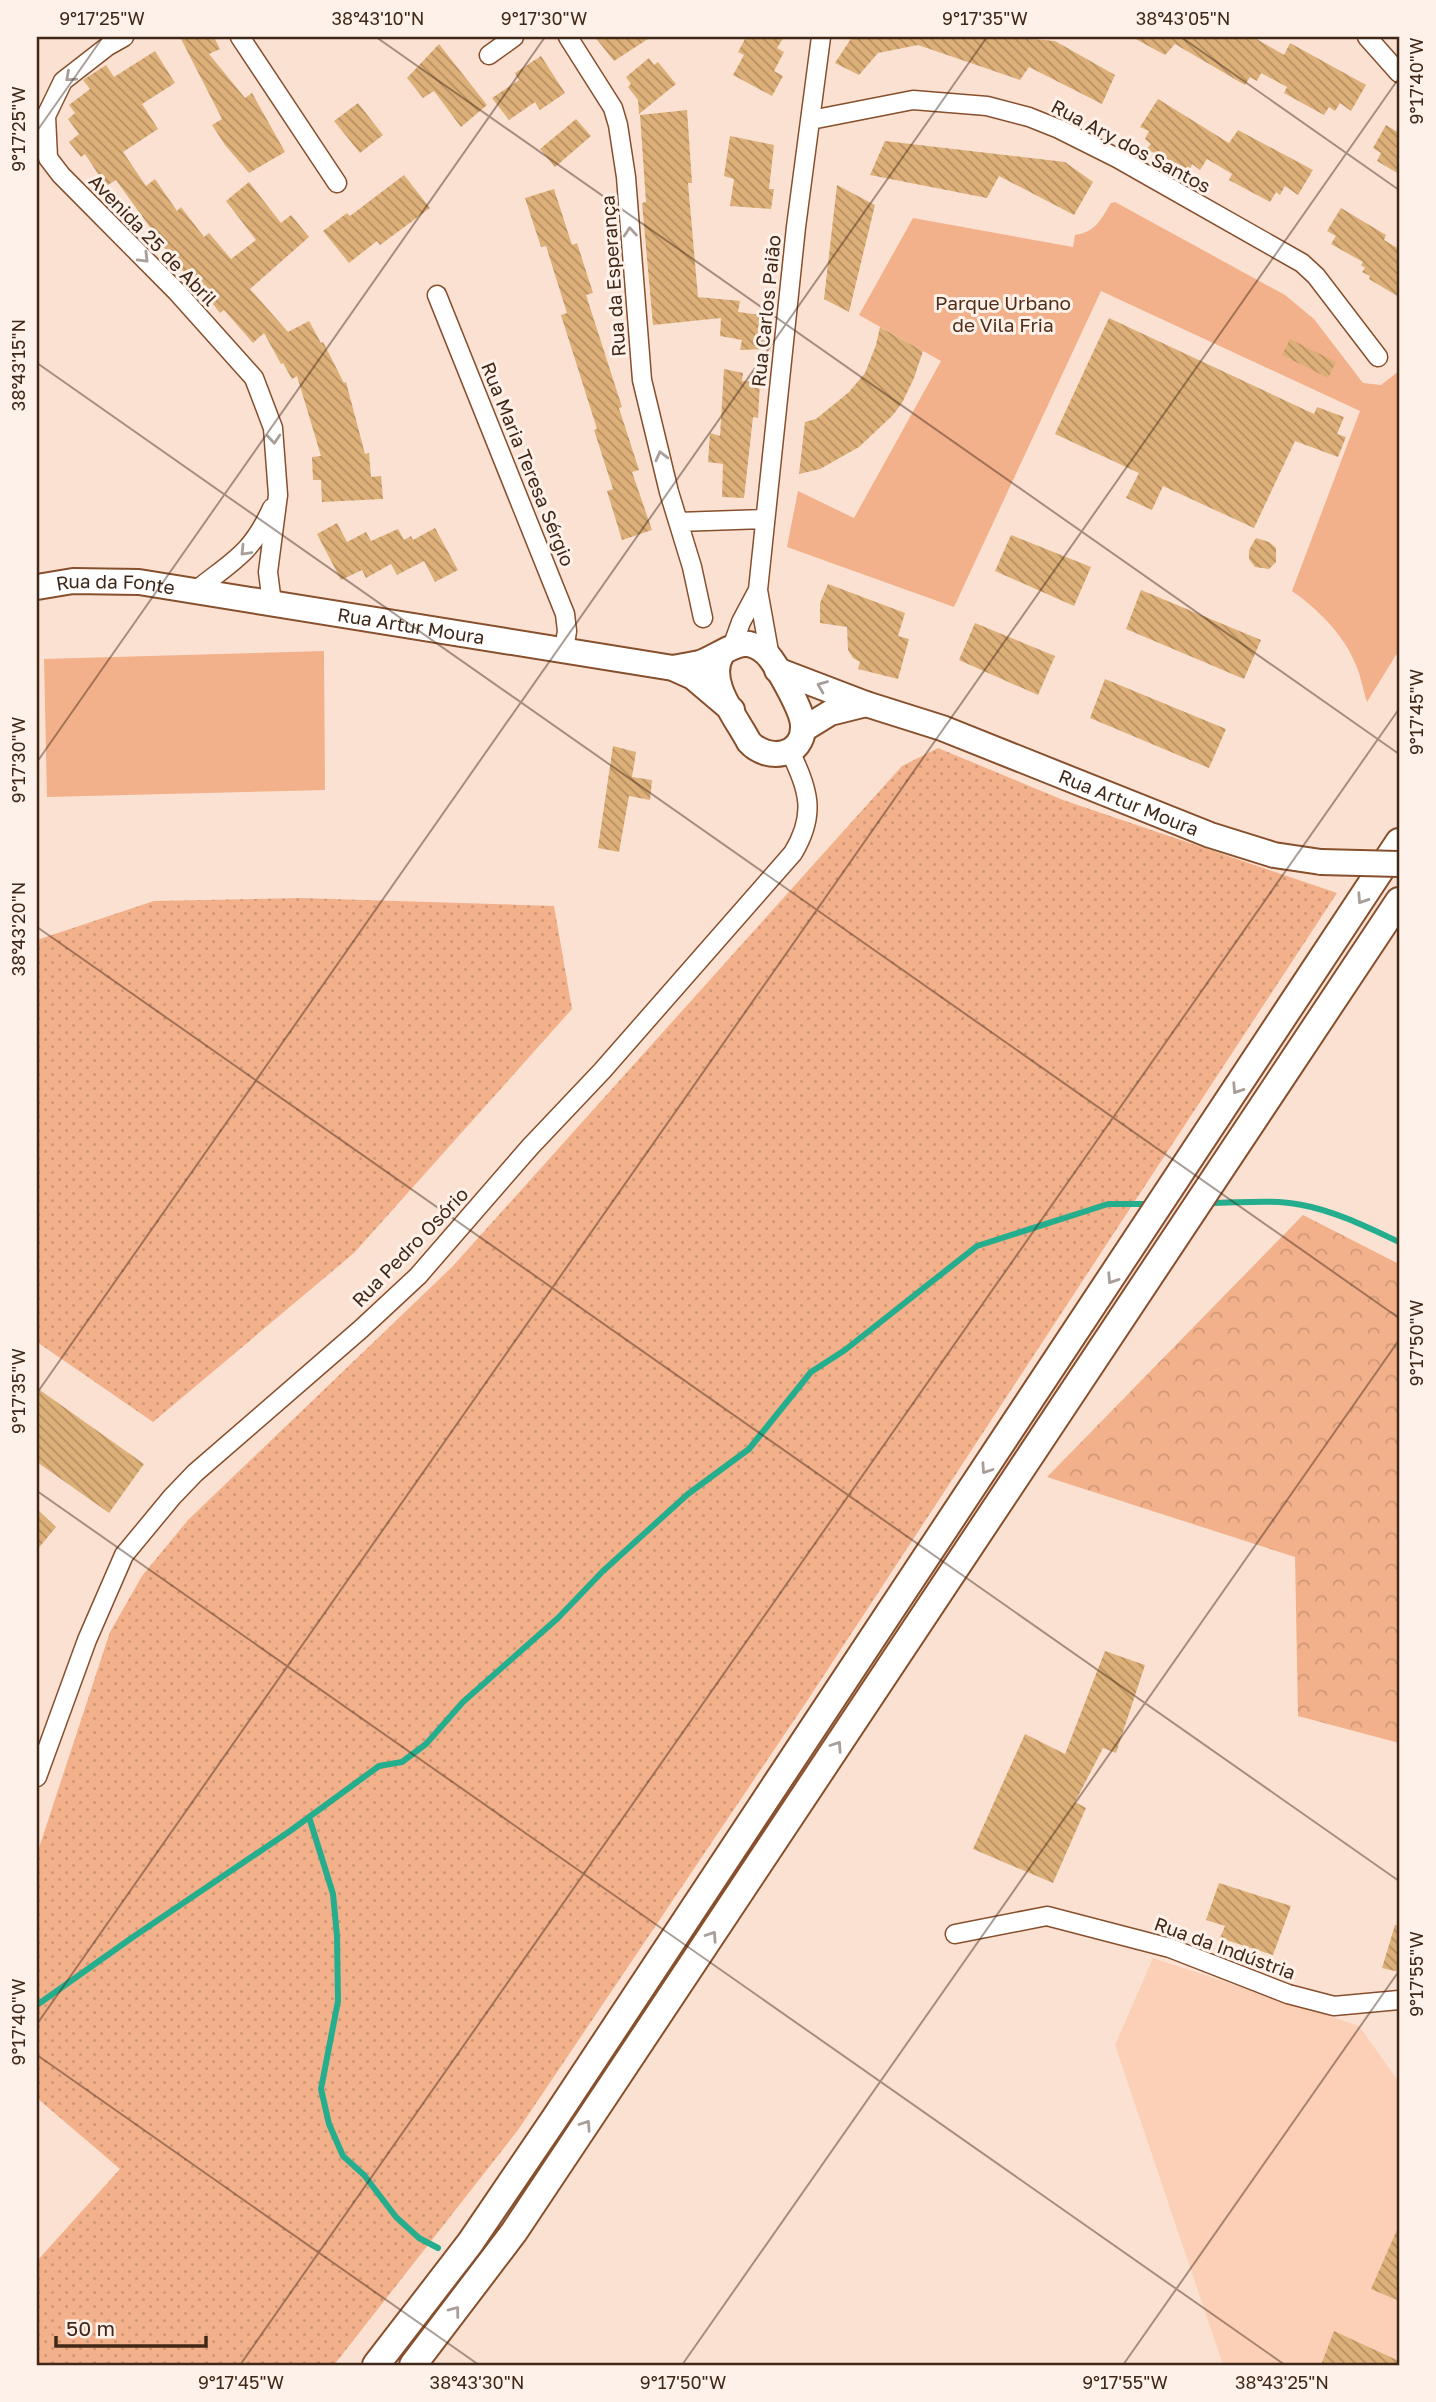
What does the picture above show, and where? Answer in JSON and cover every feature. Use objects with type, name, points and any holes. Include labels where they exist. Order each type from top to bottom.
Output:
[{"type":"main road","name":"Rua da Fonte","points":[[37,587],[73,581],[107,580],[139,582],[194,592]]},
{"type":"main road","name":"Rua Artur Moura","points":[[194,592],[673,668]]},
{"type":"main road","name":"Rua Artur Moura","points":[[727,651],[750,644],[759,648],[774,664],[866,704],[942,728],[1210,835],[1273,855],[1321,862],[1399,864]]},
{"type":"main road","points":[[673,668],[699,663],[727,651]]},
{"type":"main road","points":[[727,651],[716,667],[717,684],[755,748],[769,755],[790,751],[798,744],[804,729],[803,717],[774,664]]},
{"type":"main road","points":[[673,668],[693,677],[732,710]]},
{"type":"main road","points":[[804,729],[830,713],[866,704]]},
{"type":"main road","points":[[376,2365],[470,2243],[555,2118],[1399,842]]},
{"type":"main road","points":[[413,2365],[499,2251],[588,2122],[1399,901]]},
{"type":"street","name":"Avenida 25 de Abril","points":[[124,37],[62,81],[46,116],[48,158],[61,175],[177,292],[254,378],[273,428],[278,495],[268,572],[272,603]]},
{"type":"street","points":[[240,37],[337,183]]},
{"type":"street","points":[[489,55],[514,37]]},
{"type":"street","name":"Rua da Esperança","points":[[568,37],[613,108],[618,125],[626,177],[642,380],[703,618]]},
{"type":"street","name":"Rua Carlos Paião","points":[[774,664],[758,590],[796,227],[821,37]]},
{"type":"street","points":[[1367,37],[1399,73]]},
{"type":"street","name":"Rua Ary dos Santos","points":[[811,120],[913,100],[987,106],[1029,117],[1059,129],[1302,263],[1316,276],[1378,357]]},
{"type":"street","name":"Rua Maria Teresa Sérgio","points":[[437,295],[565,614],[567,631],[564,650]]},
{"type":"street","name":"Avenida 25 de Abril","points":[[194,592],[242,557],[264,526],[278,495]]},
{"type":"street","points":[[678,522],[765,519]]},
{"type":"street","name":"Rua Carlos Paião","points":[[727,651],[758,590]]},
{"type":"street","name":"Rua Pedro Osório","points":[[37,1777],[87,1640],[124,1555],[195,1473],[418,1276],[793,853],[809,818],[808,797],[790,751]]},
{"type":"street","name":"Rua da Indústria","points":[[955,1934],[1047,1916],[1170,1948],[1288,1994],[1334,2006],[1399,2000]]},
{"type":"shaded area","points":[[1153,1958],[1359,2026],[1399,2082],[1399,2365],[1223,2365],[1115,2045]]},
{"type":"green space","name":"Parque Urbano de Vila Fria","points":[[1115,202],[1285,295],[1314,319],[1363,383],[1381,385],[1399,371],[1399,650],[1367,702],[1358,669],[1345,643],[1321,614],[1292,591],[1360,411],[1101,291],[954,607],[787,547],[798,491],[854,518],[941,361],[859,315],[913,218],[1073,247],[1075,235],[1093,228],[1111,203]]},
{"type":"green space","points":[[324,651],[325,790],[47,797],[44,659]]},
{"type":"green space","points":[[938,748],[1063,800],[1337,893],[809,1698],[518,2130],[334,2365],[37,2365],[37,2261],[120,2169],[37,2098],[37,1854],[110,1632],[142,1576],[188,1520],[452,1267],[902,766]]},
{"type":"green space","points":[[301,898],[554,906],[572,1009],[354,1253],[153,1422],[37,1342],[37,940],[154,901]]},
{"type":"green space","points":[[1303,1215],[1399,1264],[1399,1743],[1298,1716],[1295,1557],[1047,1477]]},
{"type":"building","points":[[180,37],[214,37],[220,49],[209,54],[245,98],[252,93],[285,152],[249,173],[212,125],[222,119]]},
{"type":"building","points":[[595,37],[651,37],[614,61]]},
{"type":"building","points":[[746,37],[784,37],[777,48],[784,52],[774,71],[783,76],[772,96],[733,75],[744,55],[738,52]]},
{"type":"building","points":[[852,37],[1010,37],[1055,41],[1115,75],[1102,104],[1029,67],[1020,80],[918,45],[878,53],[859,75],[835,63]]},
{"type":"building","points":[[1132,37],[1253,37],[1284,55],[1290,43],[1366,85],[1351,111],[1340,103],[1335,111],[1329,107],[1324,115],[1284,93],[1287,87],[1261,73],[1257,81],[1250,77],[1245,85],[1175,44],[1165,55]]},
{"type":"building","points":[[439,44],[487,105],[461,127],[434,91],[423,98],[407,78]]},
{"type":"building","points":[[155,51],[175,83],[142,104],[158,129],[123,152],[146,186],[155,179],[177,211],[181,207],[204,237],[209,233],[231,259],[256,240],[226,201],[249,182],[281,223],[291,215],[309,237],[250,289],[288,332],[309,321],[321,343],[323,342],[344,383],[346,382],[365,454],[369,453],[371,477],[381,476],[383,499],[322,502],[321,480],[313,480],[312,457],[321,456],[297,376],[292,379],[264,333],[253,343],[224,310],[220,313],[191,276],[189,278],[175,262],[116,180],[106,186],[85,154],[81,157],[69,142],[79,134],[68,119],[75,113],[69,105],[90,89],[83,80],[106,65],[114,77]]},
{"type":"building","points":[[541,56],[565,93],[540,110],[535,102],[509,120],[492,98],[519,80],[515,73]]},
{"type":"building","points":[[649,58],[654,65],[658,62],[676,84],[639,114],[638,100],[628,87],[631,84],[626,77]]},
{"type":"building","points":[[1158,99],[1229,143],[1238,130],[1313,170],[1298,195],[1285,186],[1280,195],[1276,192],[1270,202],[1229,180],[1232,174],[1207,159],[1200,170],[1192,164],[1190,170],[1146,149],[1151,144],[1145,139],[1149,131],[1140,127]]},
{"type":"building","points":[[358,103],[383,135],[360,153],[334,121]]},
{"type":"building","points":[[687,110],[692,183],[688,183],[698,297],[740,301],[738,312],[768,316],[765,349],[740,350],[742,340],[720,336],[721,318],[653,325],[642,203],[646,202],[640,115]]},
{"type":"building","points":[[576,119],[591,136],[555,167],[540,149]]},
{"type":"building","points":[[1386,125],[1399,133],[1399,174],[1377,161],[1381,153],[1373,148]]},
{"type":"building","points":[[730,136],[774,145],[769,189],[774,189],[771,209],[730,206],[734,179],[724,176]]},
{"type":"building","points":[[885,141],[1065,162],[1093,182],[1074,215],[999,176],[987,198],[870,175]]},
{"type":"building","points":[[404,175],[430,208],[380,245],[377,241],[349,263],[323,231],[347,213],[350,216]]},
{"type":"building","points":[[837,185],[875,205],[849,312],[824,299]]},
{"type":"building","points":[[554,189],[572,245],[577,243],[593,293],[586,295],[622,407],[619,408],[639,470],[632,472],[652,530],[622,540],[607,491],[613,489],[594,430],[597,429],[561,315],[567,313],[546,246],[541,247],[525,198]]},
{"type":"building","points":[[1341,208],[1386,235],[1384,240],[1399,249],[1399,297],[1369,279],[1370,276],[1362,272],[1365,268],[1361,265],[1363,262],[1331,244],[1336,236],[1327,231]]},
{"type":"building","points":[[1109,318],[1314,414],[1317,407],[1344,417],[1337,434],[1346,437],[1338,457],[1295,441],[1254,528],[1163,486],[1152,510],[1126,498],[1139,473],[1055,434]]},
{"type":"building","points":[[880,327],[923,351],[902,403],[859,447],[820,469],[799,474],[805,422],[816,419],[849,392],[865,373]]},
{"type":"building","points":[[1290,339],[1336,362],[1328,378],[1282,355]]},
{"type":"building","points":[[724,369],[743,373],[742,381],[760,382],[758,418],[753,417],[744,498],[722,497],[723,464],[708,462],[710,433],[720,436]]},
{"type":"building","points":[[337,523],[347,542],[366,532],[371,541],[398,529],[404,540],[411,536],[413,540],[435,528],[458,570],[435,582],[424,561],[397,575],[391,564],[366,578],[362,570],[341,580],[317,534]]},
{"type":"building","points":[[1011,535],[1091,567],[1074,606],[995,571]]},
{"type":"building","points":[[1256,538],[1269,542],[1276,548],[1276,562],[1269,569],[1255,567],[1249,559],[1249,550]]},
{"type":"building","points":[[828,584],[905,613],[898,636],[909,639],[898,679],[858,669],[860,662],[853,658],[848,650],[847,627],[820,623],[820,603]]},
{"type":"building","points":[[1141,590],[1261,640],[1244,679],[1126,629]]},
{"type":"building","points":[[975,623],[1055,656],[1038,695],[959,660]]},
{"type":"building","points":[[1105,679],[1226,729],[1209,768],[1090,718]]},
{"type":"building","points":[[613,746],[636,752],[632,777],[652,780],[650,800],[629,796],[619,852],[598,848]]},
{"type":"building","points":[[37,1388],[144,1464],[109,1513],[37,1462]]},
{"type":"building","points":[[37,1509],[56,1527],[37,1550]]},
{"type":"building","points":[[1105,1651],[1145,1665],[1116,1753],[1103,1748],[1075,1802],[1086,1808],[1053,1883],[973,1849],[1025,1734],[1065,1754]]},
{"type":"building","points":[[1219,1883],[1291,1906],[1273,1955],[1220,1938],[1225,1926],[1206,1920]]},
{"type":"building","points":[[1395,1925],[1399,1925],[1399,1972],[1382,1968]]},
{"type":"building","points":[[1399,2225],[1399,2301],[1371,2289]]},
{"type":"building","points":[[1334,2331],[1399,2361],[1399,2365],[1321,2365]]},
{"type":"waterway","points":[[1210,1203],[1268,1202],[1302,1205],[1339,1216],[1399,1242]]},
{"type":"waterway","points":[[37,2005],[290,1831],[379,1766],[402,1762],[426,1744],[463,1702],[558,1618],[603,1571],[688,1494],[749,1449],[811,1372],[845,1350],[977,1246],[1108,1204],[1151,1204]]},
{"type":"waterway","points":[[309,1817],[333,1894],[337,1936],[338,2001],[321,2089],[329,2124],[343,2156],[364,2175],[396,2217],[419,2238],[438,2248]]}]
